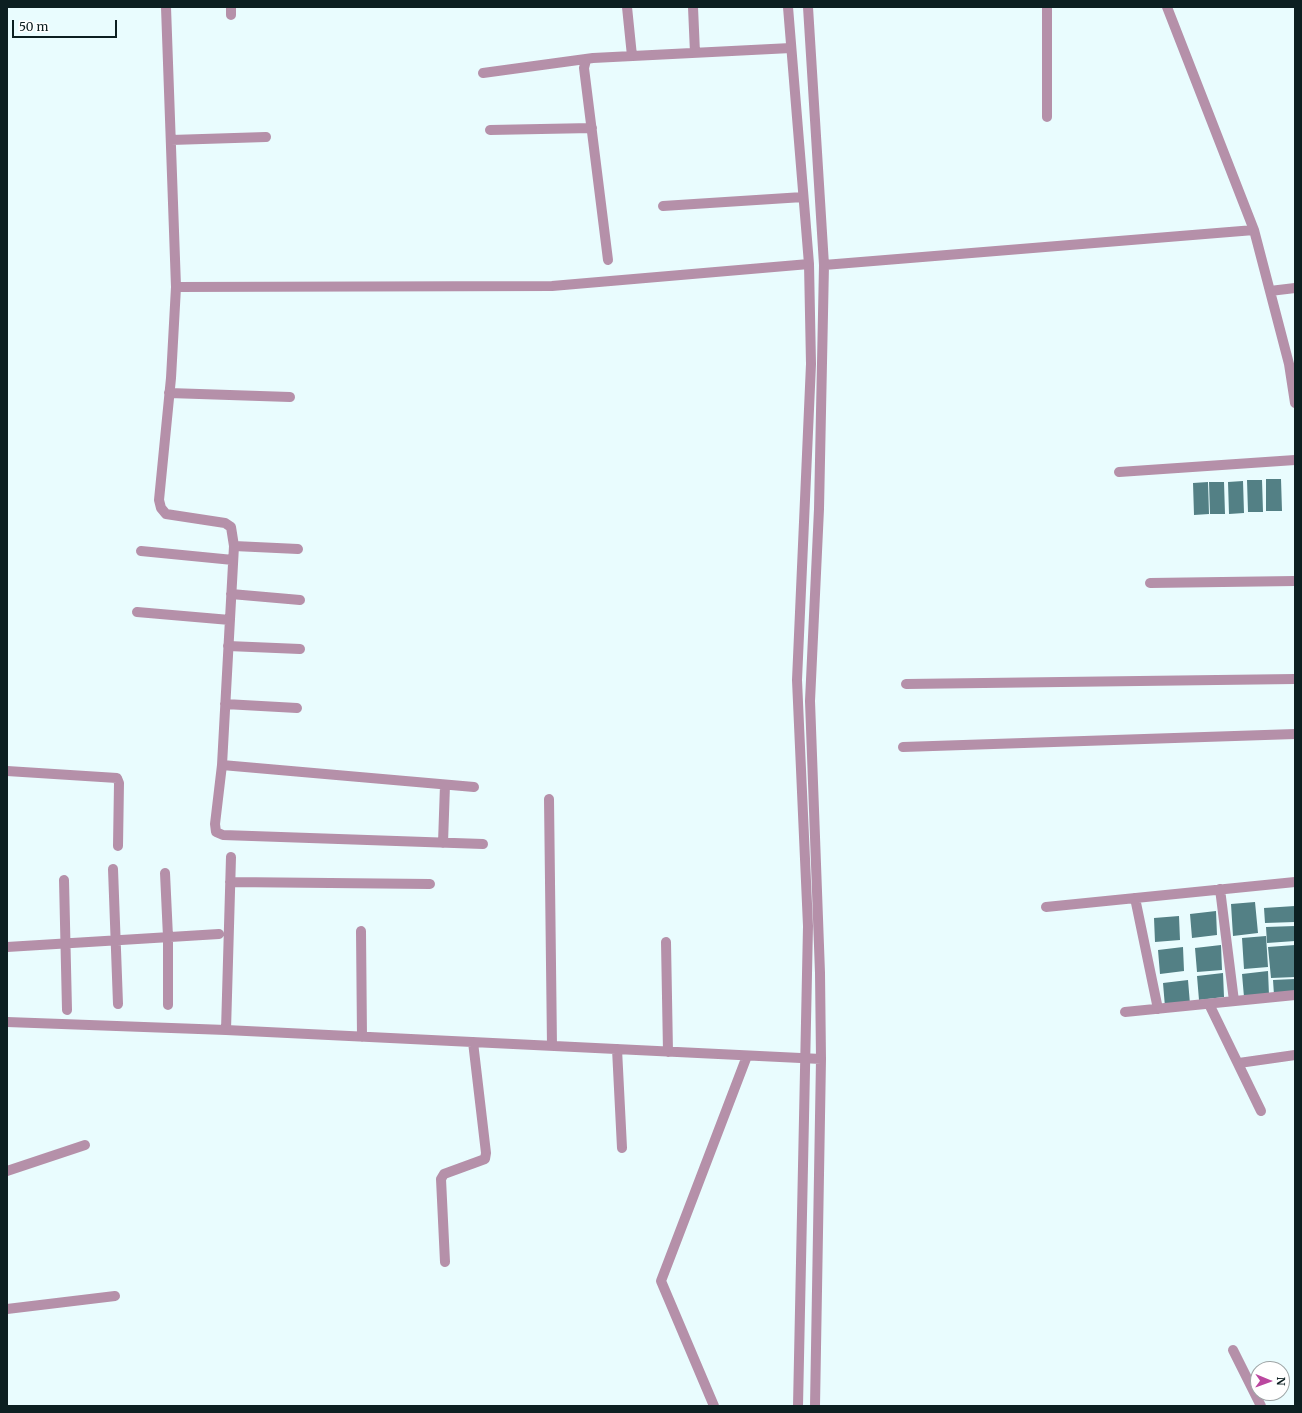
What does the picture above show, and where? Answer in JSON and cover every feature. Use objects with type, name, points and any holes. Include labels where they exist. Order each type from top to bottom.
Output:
[{"type":"street","points":[[166,7],[176,287],[169,393],[159,500],[161,508],[166,514],[225,523],[231,527],[234,546],[222,765],[215,824],[216,832],[223,835],[483,844]]},
{"type":"street","points":[[627,7],[632,56]]},
{"type":"street","points":[[693,7],[695,53]]},
{"type":"street","points":[[788,7],[809,264],[811,370],[797,680],[808,915],[798,1406]]},
{"type":"street","points":[[808,7],[824,265],[819,509],[810,700],[820,973],[821,1059],[815,1406]]},
{"type":"street","points":[[1047,7],[1047,117]]},
{"type":"street","points":[[1167,7],[1254,230],[1293,381],[1295,403]]},
{"type":"street","points":[[483,73],[586,60],[632,56],[791,48]]},
{"type":"street","points":[[586,60],[584,68],[608,260]]},
{"type":"street","points":[[490,130],[592,128]]},
{"type":"street","points":[[171,140],[266,138]]},
{"type":"street","points":[[663,206],[803,197]]},
{"type":"street","points":[[824,265],[1254,230]]},
{"type":"street","points":[[176,287],[552,286],[809,264]]},
{"type":"street","points":[[1270,290],[1295,288]]},
{"type":"street","points":[[169,393],[290,398]]},
{"type":"street","points":[[1119,472],[1295,460]]},
{"type":"street","points":[[234,546],[298,549]]},
{"type":"street","points":[[141,551],[233,560]]},
{"type":"street","points":[[1150,584],[1295,581]]},
{"type":"street","points":[[231,594],[300,600]]},
{"type":"street","points":[[137,612],[230,620]]},
{"type":"street","points":[[228,646],[300,649]]},
{"type":"street","points":[[906,684],[1295,679]]},
{"type":"street","points":[[225,704],[297,708]]},
{"type":"street","points":[[903,747],[1295,734]]},
{"type":"street","points":[[222,765],[474,787]]},
{"type":"street","points":[[7,771],[117,778],[119,783],[118,846]]},
{"type":"street","points":[[443,843],[445,785]]},
{"type":"street","points":[[549,800],[552,1046]]},
{"type":"street","points":[[226,1030],[231,857]]},
{"type":"street","points":[[113,869],[114,940],[118,1004]]},
{"type":"street","points":[[165,873],[168,937],[168,1006]]},
{"type":"street","points":[[64,880],[67,1010]]},
{"type":"street","points":[[230,882],[430,884]]},
{"type":"street","points":[[1046,907],[1295,882]]},
{"type":"street","points":[[1220,889],[1234,1001]]},
{"type":"street","points":[[1135,898],[1158,1009]]},
{"type":"street","points":[[361,931],[362,1037]]},
{"type":"street","points":[[7,947],[219,934]]},
{"type":"street","points":[[666,942],[668,1052]]},
{"type":"street","points":[[1125,1012],[1295,995]]},
{"type":"street","points":[[1209,1004],[1261,1111]]},
{"type":"street","points":[[7,1022],[226,1030],[747,1056],[805,1057],[821,1059]]},
{"type":"street","points":[[445,1262],[441,1179],[444,1174],[478,1163],[485,1159],[486,1153],[473,1042]]},
{"type":"street","points":[[616,1049],[622,1148]]},
{"type":"street","points":[[1239,1063],[1295,1055]]},
{"type":"street","points":[[714,1406],[661,1281],[747,1056]]},
{"type":"street","points":[[7,1171],[85,1145]]},
{"type":"street","points":[[7,1309],[115,1296]]},
{"type":"street","points":[[1234,1350],[1261,1406]]},
{"type":"building","points":[[1266,479],[1281,479],[1282,511],[1266,511]]},
{"type":"building","points":[[1247,480],[1262,480],[1263,512],[1248,512]]},
{"type":"building","points":[[1243,481],[1244,513],[1229,514],[1228,482]]},
{"type":"building","points":[[1208,482],[1209,514],[1194,515],[1193,483]]},
{"type":"building","points":[[1209,482],[1224,482],[1225,514],[1210,514]]},
{"type":"building","points":[[1255,902],[1258,933],[1233,936],[1231,904]]},
{"type":"building","points":[[1295,906],[1295,922],[1265,923],[1264,908]]},
{"type":"building","points":[[1216,911],[1217,935],[1192,938],[1190,914]]},
{"type":"building","points":[[1179,916],[1180,940],[1155,942],[1154,918]]},
{"type":"building","points":[[1295,926],[1295,941],[1267,943],[1266,927]]},
{"type":"building","points":[[1266,936],[1268,967],[1244,969],[1242,938]]},
{"type":"building","points":[[1221,945],[1222,970],[1197,972],[1195,948]]},
{"type":"building","points":[[1295,945],[1295,977],[1271,978],[1268,947]]},
{"type":"building","points":[[1183,947],[1184,971],[1160,974],[1158,950]]},
{"type":"building","points":[[1268,971],[1269,995],[1244,997],[1242,974]]},
{"type":"building","points":[[1223,973],[1224,997],[1199,1000],[1197,976]]},
{"type":"building","points":[[1295,979],[1295,993],[1274,995],[1273,980]]},
{"type":"building","points":[[1188,980],[1190,1004],[1165,1007],[1163,983]]}]
